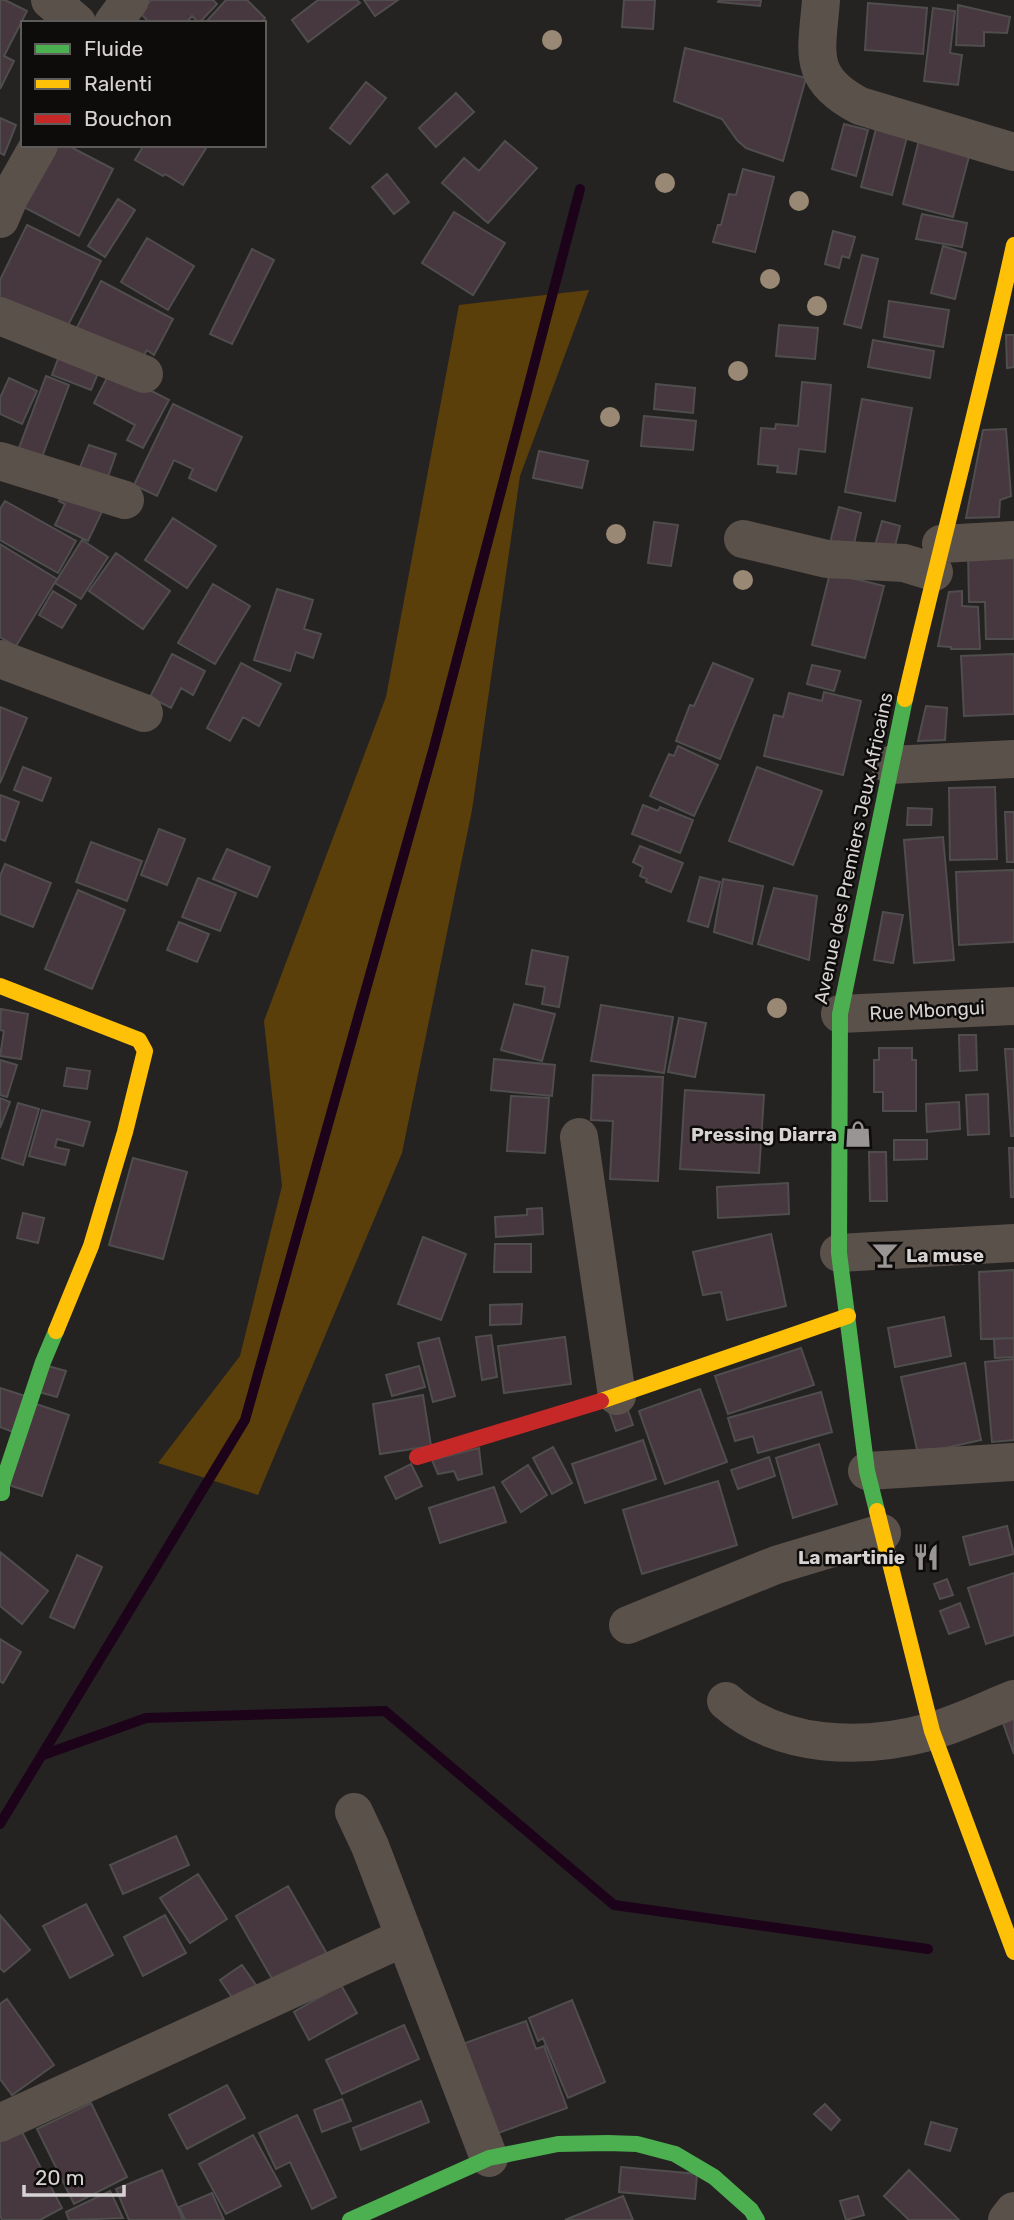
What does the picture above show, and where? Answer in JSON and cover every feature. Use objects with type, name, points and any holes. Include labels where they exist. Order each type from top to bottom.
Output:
[{"type":"street","points":[[50,0],[75,21]]},
{"type":"street","points":[[114,21],[130,0]]},
{"type":"street","points":[[821,0],[818,59],[825,81],[838,94],[860,106],[1014,152]]},
{"type":"street","points":[[0,219],[38,147]]},
{"type":"street","name":"Avenue des Premiers Jeux Africains","points":[[1012,1937],[932,1731],[867,1471],[839,1253],[840,1014],[890,765],[937,558],[1004,333],[1014,245]]},
{"type":"street","points":[[0,316],[144,374]]},
{"type":"street","points":[[0,461],[125,499]]},
{"type":"street","points":[[743,539],[828,559],[904,563],[1014,540]]},
{"type":"street","points":[[0,659],[144,713]]},
{"type":"street","points":[[890,765],[1014,759]]},
{"type":"street","points":[[0,986],[139,1040],[145,1051],[125,1132],[91,1245],[43,1362],[0,1493]]},
{"type":"street","name":"Rue Mbongui","points":[[840,1014],[1014,1006]]},
{"type":"street","points":[[579,1137],[617,1396]]},
{"type":"street","points":[[839,1253],[1014,1243]]},
{"type":"street","points":[[417,1457],[617,1396],[848,1316]]},
{"type":"street","points":[[867,1471],[1014,1462]]},
{"type":"street","points":[[628,1625],[776,1565],[882,1533]]},
{"type":"street","points":[[726,1701],[753,1721],[803,1738],[860,1743],[892,1741],[932,1731],[1014,1699]]},
{"type":"street","points":[[354,1812],[370,1846],[489,2158]]},
{"type":"street","points":[[0,2123],[405,1937]]},
{"type":"street","points":[[350,2220],[489,2158],[558,2144],[637,2144],[675,2154],[714,2177],[751,2210],[757,2220]]},
{"type":"street","points":[[1007,2220],[1014,2211]]},
{"type":"shaded area","points":[[589,290],[520,476],[472,810],[402,1153],[258,1495],[158,1463],[240,1356],[282,1186],[264,1021],[386,697],[459,305]]},
{"type":"building","points":[[0,0],[5,0],[27,11],[4,56],[14,61],[0,89]]},
{"type":"building","points":[[151,0],[213,0],[217,4],[201,21],[192,16],[188,21],[148,21],[139,12]]},
{"type":"building","points":[[226,0],[247,0],[265,18],[263,21],[207,21]]},
{"type":"building","points":[[318,0],[357,0],[360,3],[308,42],[292,20]]},
{"type":"building","points":[[364,0],[398,0],[375,16]]},
{"type":"building","points":[[624,0],[655,0],[653,29],[622,27]]},
{"type":"building","points":[[761,0],[760,6],[718,2]]},
{"type":"building","points":[[868,3],[927,8],[923,54],[865,50]]},
{"type":"building","points":[[958,5],[1010,17],[1007,33],[984,32],[984,46],[956,45]]},
{"type":"building","points":[[933,8],[955,11],[950,53],[962,55],[958,85],[924,81]]},
{"type":"building","points":[[685,48],[806,78],[783,161],[746,148],[722,119],[674,101]]},
{"type":"building","points":[[366,82],[386,98],[350,144],[330,128]]},
{"type":"building","points":[[456,93],[474,112],[436,147],[419,128]]},
{"type":"building","points":[[0,118],[16,125],[4,155],[0,153]]},
{"type":"building","points":[[878,121],[909,129],[892,195],[861,187]]},
{"type":"building","points":[[844,124],[868,130],[856,176],[832,169]]},
{"type":"building","points":[[920,136],[971,149],[953,217],[903,204]]},
{"type":"building","points":[[505,141],[537,168],[488,223],[442,183],[464,158],[479,171]]},
{"type":"building","points":[[48,147],[71,147],[113,169],[79,236],[18,204]]},
{"type":"building","points":[[143,147],[207,147],[183,185],[135,160]]},
{"type":"building","points":[[743,169],[774,177],[755,252],[713,242],[718,225],[721,225],[729,194],[736,195]]},
{"type":"building","points":[[387,174],[409,202],[394,214],[372,187]]},
{"type":"building","points":[[118,199],[135,210],[105,257],[88,246]]},
{"type":"building","points":[[454,212],[505,243],[473,295],[422,263]]},
{"type":"building","points":[[922,214],[967,223],[962,247],[916,239]]},
{"type":"building","points":[[27,225],[101,261],[63,335],[0,304],[0,280]]},
{"type":"building","points":[[833,231],[855,237],[849,258],[842,256],[839,268],[825,264]]},
{"type":"building","points":[[147,238],[194,266],[168,310],[121,282]]},
{"type":"building","points":[[943,246],[966,253],[955,299],[931,293]]},
{"type":"building","points":[[252,249],[274,260],[232,344],[210,334]]},
{"type":"building","points":[[862,255],[878,259],[861,328],[844,324]]},
{"type":"building","points":[[101,281],[173,319],[154,355],[147,350],[136,368],[73,335]]},
{"type":"building","points":[[889,301],[949,310],[943,347],[884,337]]},
{"type":"building","points":[[779,325],[818,328],[815,359],[776,356]]},
{"type":"building","points":[[1006,335],[1014,335],[1014,367],[1007,368]]},
{"type":"building","points":[[873,340],[934,351],[930,378],[868,367]]},
{"type":"building","points":[[61,351],[101,366],[91,390],[52,375]]},
{"type":"building","points":[[111,370],[169,400],[143,448],[127,440],[135,425],[94,403]]},
{"type":"building","points":[[46,376],[69,385],[42,457],[19,448]]},
{"type":"building","points":[[9,378],[37,391],[22,424],[0,414],[0,398]]},
{"type":"building","points":[[802,382],[831,385],[825,452],[799,449],[796,474],[777,472],[778,466],[758,464],[761,428],[775,429],[776,424],[798,426]]},
{"type":"building","points":[[656,384],[695,388],[693,413],[654,409]]},
{"type":"building","points":[[862,399],[912,408],[895,501],[845,492]]},
{"type":"building","points":[[173,404],[242,437],[216,491],[189,478],[193,469],[174,460],[157,496],[134,485]]},
{"type":"building","points":[[644,416],[696,421],[693,450],[641,446]]},
{"type":"building","points":[[1006,429],[1011,496],[1000,500],[999,517],[966,518],[983,430]]},
{"type":"building","points":[[89,445],[116,454],[105,485],[77,475]]},
{"type":"building","points":[[539,451],[588,461],[582,488],[533,478]]},
{"type":"building","points":[[67,487],[105,505],[88,541],[55,525],[65,504],[59,501]]},
{"type":"building","points":[[5,501],[76,541],[58,573],[0,540],[0,509]]},
{"type":"building","points":[[839,507],[861,513],[853,548],[830,543]]},
{"type":"building","points":[[173,518],[216,546],[187,588],[145,560]]},
{"type":"building","points":[[882,521],[900,526],[893,554],[874,549]]},
{"type":"building","points":[[654,522],[678,525],[671,566],[648,563]]},
{"type":"building","points":[[82,540],[108,557],[81,599],[55,583]]},
{"type":"building","points":[[0,544],[57,579],[16,646],[0,637]]},
{"type":"building","points":[[1014,551],[1014,639],[986,639],[985,602],[969,602],[968,553]]},
{"type":"building","points":[[116,553],[170,591],[143,629],[89,591]]},
{"type":"building","points":[[830,573],[884,586],[865,658],[812,645]]},
{"type":"building","points":[[213,584],[250,606],[215,664],[178,643]]},
{"type":"building","points":[[277,589],[313,600],[304,629],[321,634],[313,658],[296,652],[290,671],[254,660]]},
{"type":"building","points":[[53,591],[76,605],[62,628],[39,615]]},
{"type":"building","points":[[962,591],[962,606],[978,607],[980,649],[938,646],[949,592]]},
{"type":"building","points":[[172,654],[205,671],[193,695],[181,688],[171,708],[150,697]]},
{"type":"building","points":[[1014,654],[1014,714],[964,716],[961,656]]},
{"type":"building","points":[[241,663],[281,684],[259,726],[243,717],[230,741],[207,728]]},
{"type":"building","points":[[713,663],[753,679],[720,759],[676,741],[690,705],[694,706]]},
{"type":"building","points":[[812,665],[840,671],[834,691],[807,684]]},
{"type":"building","points":[[824,692],[861,701],[843,775],[764,756],[774,715],[783,717],[789,693],[822,701]]},
{"type":"building","points":[[926,706],[947,708],[945,740],[918,741]]},
{"type":"building","points":[[0,707],[27,718],[0,783]]},
{"type":"building","points":[[678,746],[718,765],[694,816],[650,796],[669,754],[674,756]]},
{"type":"building","points":[[23,767],[51,778],[42,801],[14,790]]},
{"type":"building","points":[[757,767],[822,791],[793,865],[729,841]]},
{"type":"building","points":[[995,787],[997,859],[950,860],[949,788]]},
{"type":"building","points":[[0,795],[19,802],[5,841],[0,839]]},
{"type":"building","points":[[643,805],[658,811],[660,807],[693,820],[680,853],[632,834]]},
{"type":"building","points":[[908,808],[932,809],[931,825],[907,825]]},
{"type":"building","points":[[1005,812],[1014,812],[1014,862],[1007,862]]},
{"type":"building","points":[[159,829],[185,839],[167,885],[141,875]]},
{"type":"building","points":[[943,837],[954,960],[914,963],[904,840]]},
{"type":"building","points":[[91,842],[142,861],[127,901],[76,882]]},
{"type":"building","points":[[640,846],[683,863],[671,892],[646,882],[647,879],[640,876],[643,867],[633,862]]},
{"type":"building","points":[[227,849],[270,867],[257,897],[213,879]]},
{"type":"building","points":[[5,864],[51,883],[33,927],[0,914],[0,876]]},
{"type":"building","points":[[1014,870],[1014,942],[959,945],[956,872]]},
{"type":"building","points":[[700,877],[720,882],[708,927],[688,921]]},
{"type":"building","points":[[198,878],[236,893],[220,931],[182,917]]},
{"type":"building","points":[[723,879],[763,886],[752,944],[714,932]]},
{"type":"building","points":[[774,888],[817,896],[809,960],[758,944]]},
{"type":"building","points":[[78,890],[125,910],[92,989],[45,969]]},
{"type":"building","points":[[883,912],[903,915],[893,963],[874,960]]},
{"type":"building","points":[[179,922],[209,934],[197,962],[167,950]]},
{"type":"building","points":[[532,950],[568,957],[559,1007],[542,1004],[545,987],[526,984]]},
{"type":"building","points":[[514,1004],[555,1014],[542,1061],[501,1050]]},
{"type":"building","points":[[601,1005],[673,1017],[664,1073],[591,1061]]},
{"type":"building","points":[[1,1009],[28,1014],[21,1059],[0,1056],[4,1031],[0,1030]]},
{"type":"building","points":[[679,1018],[706,1023],[695,1077],[668,1072]]},
{"type":"building","points":[[959,1035],[976,1035],[977,1070],[960,1071]]},
{"type":"building","points":[[879,1048],[912,1048],[912,1060],[916,1060],[916,1111],[883,1111],[883,1092],[874,1092],[874,1060],[879,1060]]},
{"type":"building","points":[[1005,1049],[1014,1049],[1014,1136],[1011,1136]]},
{"type":"building","points":[[494,1059],[555,1065],[552,1096],[491,1090]]},
{"type":"building","points":[[0,1060],[17,1065],[7,1097],[0,1095]]},
{"type":"building","points":[[67,1068],[90,1071],[87,1089],[64,1086]]},
{"type":"building","points":[[593,1075],[663,1077],[658,1181],[610,1179],[613,1121],[591,1120]]},
{"type":"building","points":[[685,1090],[764,1095],[759,1173],[680,1169]]},
{"type":"building","points":[[988,1094],[989,1134],[968,1135],[966,1095]]},
{"type":"building","points":[[511,1096],[549,1098],[545,1153],[507,1151]]},
{"type":"building","points":[[0,1098],[10,1102],[0,1128]]},
{"type":"building","points":[[959,1102],[960,1129],[927,1132],[926,1104]]},
{"type":"building","points":[[18,1103],[39,1109],[23,1165],[2,1158]]},
{"type":"building","points":[[42,1110],[90,1122],[83,1146],[57,1139],[55,1147],[69,1150],[65,1165],[29,1156]]},
{"type":"building","points":[[894,1140],[927,1140],[927,1159],[894,1160]]},
{"type":"building","points":[[1009,1148],[1014,1148],[1014,1197],[1011,1197]]},
{"type":"building","points":[[869,1152],[886,1152],[887,1201],[870,1201]]},
{"type":"building","points":[[133,1158],[187,1172],[163,1259],[109,1245]]},
{"type":"building","points":[[788,1183],[789,1214],[718,1218],[717,1187]]},
{"type":"building","points":[[542,1208],[543,1234],[496,1237],[495,1217],[527,1215],[527,1209]]},
{"type":"building","points":[[23,1213],[44,1218],[38,1243],[17,1238]]},
{"type":"building","points":[[771,1234],[786,1306],[727,1320],[721,1292],[703,1295],[693,1252]]},
{"type":"building","points":[[423,1237],[466,1254],[441,1320],[398,1304]]},
{"type":"building","points":[[495,1244],[531,1244],[531,1272],[494,1272]]},
{"type":"building","points":[[1014,1270],[1014,1338],[981,1339],[979,1272]]},
{"type":"building","points":[[522,1304],[521,1324],[490,1325],[490,1305]]},
{"type":"building","points":[[944,1317],[951,1356],[895,1367],[888,1328]]},
{"type":"building","points":[[491,1335],[497,1377],[482,1380],[476,1337]]},
{"type":"building","points":[[565,1337],[571,1384],[504,1393],[498,1346]]},
{"type":"building","points":[[439,1338],[455,1396],[433,1402],[418,1343]]},
{"type":"building","points":[[1014,1338],[1014,1357],[995,1358],[994,1339]]},
{"type":"building","points":[[801,1348],[814,1385],[728,1414],[715,1376]]},
{"type":"building","points":[[1014,1359],[1014,1440],[992,1442],[985,1362]]},
{"type":"building","points":[[965,1363],[981,1440],[918,1454],[901,1377]]},
{"type":"building","points":[[48,1366],[66,1371],[57,1397],[39,1392]]},
{"type":"building","points":[[419,1366],[425,1387],[392,1396],[386,1375]]},
{"type":"building","points":[[0,1388],[25,1396],[13,1432],[0,1427]]},
{"type":"building","points":[[700,1389],[727,1462],[665,1484],[639,1411]]},
{"type":"building","points":[[821,1392],[832,1432],[758,1453],[753,1436],[735,1441],[728,1418]]},
{"type":"building","points":[[423,1395],[431,1446],[380,1454],[373,1404]]},
{"type":"building","points":[[36,1404],[69,1415],[42,1496],[9,1485]]},
{"type":"building","points":[[626,1405],[633,1425],[616,1431],[609,1411]]},
{"type":"building","points":[[643,1440],[656,1479],[585,1503],[572,1464]]},
{"type":"building","points":[[819,1444],[837,1504],[793,1518],[776,1458]]},
{"type":"building","points":[[553,1447],[572,1483],[552,1494],[533,1458]]},
{"type":"building","points":[[479,1448],[482,1474],[458,1480],[454,1471],[438,1474],[432,1460]]},
{"type":"building","points":[[769,1457],[775,1476],[738,1489],[731,1470]]},
{"type":"building","points":[[411,1464],[422,1486],[396,1499],[385,1477]]},
{"type":"building","points":[[528,1465],[547,1495],[521,1512],[502,1482]]},
{"type":"building","points":[[718,1481],[737,1545],[642,1574],[623,1510]]},
{"type":"building","points":[[494,1487],[506,1522],[440,1543],[429,1508]]},
{"type":"building","points":[[1007,1526],[1014,1554],[970,1565],[963,1537]]},
{"type":"building","points":[[0,1552],[48,1591],[22,1624],[0,1606]]},
{"type":"building","points":[[77,1555],[102,1567],[74,1628],[50,1617]]},
{"type":"building","points":[[1014,1573],[1014,1635],[986,1644],[968,1588]]},
{"type":"building","points":[[947,1579],[953,1595],[940,1599],[934,1584]]},
{"type":"building","points":[[960,1603],[969,1627],[949,1634],[940,1611]]},
{"type":"building","points":[[0,1639],[21,1652],[3,1683],[0,1681]]},
{"type":"building","points":[[1014,1719],[1014,1754],[1003,1723]]},
{"type":"building","points":[[176,1836],[189,1865],[123,1894],[110,1865]]},
{"type":"building","points":[[198,1874],[227,1919],[190,1943],[160,1898]]},
{"type":"building","points":[[288,1886],[327,1954],[275,1984],[236,1916]]},
{"type":"building","points":[[86,1904],[113,1955],[70,1978],[43,1926]]},
{"type":"building","points":[[0,1915],[30,1950],[4,1972],[0,1968]]},
{"type":"building","points":[[165,1915],[186,1953],[143,1976],[124,1937]]},
{"type":"building","points":[[242,1965],[258,1988],[236,2003],[220,1980]]},
{"type":"building","points":[[341,1985],[357,2013],[309,2040],[294,2012]]},
{"type":"building","points":[[7,1999],[54,2065],[12,2095],[0,2079],[0,2004]]},
{"type":"building","points":[[572,2000],[605,2082],[568,2098],[543,2038],[538,2041],[529,2018]]},
{"type":"building","points":[[526,2021],[536,2049],[544,2046],[567,2108],[490,2136],[457,2046]]},
{"type":"building","points":[[404,2025],[419,2059],[342,2094],[326,2060]]},
{"type":"building","points":[[227,2085],[245,2118],[187,2149],[169,2115]]},
{"type":"building","points":[[342,2099],[351,2121],[322,2132],[314,2110]]},
{"type":"building","points":[[421,2101],[429,2122],[361,2150],[353,2128]]},
{"type":"building","points":[[91,2103],[127,2177],[74,2204],[37,2129]]},
{"type":"building","points":[[825,2104],[840,2120],[831,2130],[814,2114]]},
{"type":"building","points":[[297,2115],[336,2197],[312,2209],[290,2162],[276,2169],[259,2133]]},
{"type":"building","points":[[931,2122],[957,2129],[950,2151],[925,2144]]},
{"type":"building","points":[[21,2130],[62,2208],[40,2220],[2,2220],[0,2141]]},
{"type":"building","points":[[253,2135],[281,2186],[226,2214],[199,2164]]},
{"type":"building","points":[[621,2167],[697,2174],[695,2199],[619,2192]]},
{"type":"building","points":[[162,2170],[183,2220],[129,2220],[116,2189]]},
{"type":"building","points":[[909,2170],[959,2220],[909,2220],[884,2196]]},
{"type":"building","points":[[110,2191],[123,2218],[69,2220],[66,2212]]},
{"type":"building","points":[[212,2193],[224,2220],[185,2220],[179,2207]]},
{"type":"building","points":[[623,2196],[633,2220],[565,2220]]},
{"type":"building","points":[[858,2196],[864,2215],[846,2220],[840,2201]]},
{"type":"waterway","points":[[0,1824],[245,1420],[434,747],[580,189]]},
{"type":"waterway","points":[[43,1755],[146,1718],[385,1711],[614,1905],[928,1949]]},
{"type":"traffic: fast","points":[[877,1511],[867,1471],[839,1253],[840,1014],[905,699]]},
{"type":"traffic: fast","points":[[0,1493],[43,1362],[56,1331]]},
{"type":"traffic: fast","points":[[350,2220],[489,2158],[558,2144],[608,2143],[637,2144],[675,2154],[714,2177],[751,2210],[757,2220]]},
{"type":"traffic: slow","points":[[905,699],[1014,245]]},
{"type":"traffic: slow","points":[[0,986],[139,1040],[145,1051],[125,1132],[91,1246],[56,1331]]},
{"type":"traffic: slow","points":[[601,1401],[848,1316]]},
{"type":"traffic: slow","points":[[877,1511],[932,1731],[1014,1952]]},
{"type":"traffic: jam","points":[[417,1457],[601,1401]]},
{"type":"place","name":"Pressing Diarra","points":[[858,1134]]},
{"type":"place","name":"La muse","points":[[885,1255]]},
{"type":"place","name":"La martinie","points":[[926,1557]]}]
